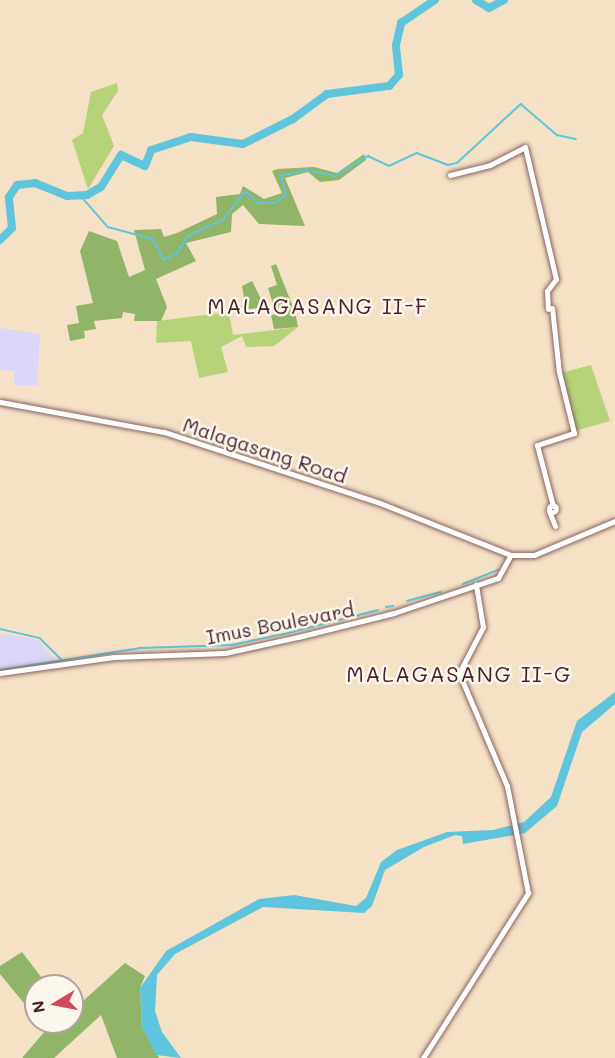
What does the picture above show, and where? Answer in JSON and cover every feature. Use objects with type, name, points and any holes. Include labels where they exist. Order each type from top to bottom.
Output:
[{"type":"main road","points":[[450,175],[490,165],[525,147],[556,279],[547,291],[559,372],[574,433],[537,445],[552,510]]},
{"type":"main road","name":"Malagasang Road","points":[[0,402],[164,432],[381,503],[511,555]]},
{"type":"main road","points":[[511,555],[534,555],[615,521]]},
{"type":"main road","name":"Imus Boulevard","points":[[0,673],[114,657],[225,653],[363,622],[500,577],[511,555]]},
{"type":"main road","points":[[423,1058],[528,893],[513,813],[459,673],[483,627],[476,585]]},
{"type":"shaded area","points":[[0,328],[40,334],[37,385],[14,385],[14,371],[0,370]]},
{"type":"shaded area","points":[[7,634],[38,640],[56,661],[0,669],[0,636]]},
{"type":"green space","points":[[117,83],[118,91],[102,115],[114,146],[88,189],[72,140],[83,133],[91,92]]},
{"type":"green space","points":[[364,154],[366,160],[339,180],[320,182],[308,172],[285,178],[305,226],[259,224],[243,205],[232,214],[231,232],[186,243],[196,261],[156,279],[167,307],[161,321],[134,321],[135,314],[123,312],[122,318],[94,321],[96,329],[84,331],[85,338],[70,341],[67,325],[79,323],[76,306],[93,303],[80,251],[89,231],[117,241],[129,277],[145,270],[134,230],[161,229],[164,237],[177,233],[217,214],[216,197],[240,194],[243,186],[264,199],[282,193],[272,171],[314,167],[337,173]]},
{"type":"green space","points":[[276,264],[295,312],[298,327],[274,329],[271,315],[276,314],[268,288],[277,285],[271,266]]},
{"type":"green space","points":[[252,281],[265,307],[229,312],[245,304],[242,286]]},
{"type":"green space","points":[[229,312],[233,335],[298,327],[274,346],[246,347],[242,336],[221,347],[228,372],[199,378],[191,341],[156,343],[157,321]]},
{"type":"green space","points":[[591,365],[610,421],[575,431],[561,373]]},
{"type":"green space","points":[[22,952],[39,974],[24,974],[24,1003],[0,974],[0,966]]},
{"type":"green space","points":[[125,963],[145,976],[140,988],[142,1027],[159,1058],[117,1058],[101,1015],[84,1031],[84,1000]]},
{"type":"green space","points":[[42,1034],[80,1034],[54,1058],[22,1058]]},
{"type":"water","points":[[615,692],[615,704],[582,732],[557,806],[525,833],[463,844],[462,836],[455,835],[424,847],[385,870],[372,906],[364,913],[263,907],[175,954],[157,975],[155,1011],[162,1032],[181,1058],[156,1055],[142,1027],[140,988],[166,951],[259,899],[294,895],[356,906],[366,898],[381,862],[397,850],[447,832],[493,830],[524,822],[551,797],[577,721]]},
{"type":"waterway","points":[[0,240],[12,228],[9,197],[17,185],[35,183],[67,196],[87,195],[101,187],[121,155],[145,166],[151,150],[191,137],[243,144],[293,119],[327,94],[389,86],[399,75],[396,45],[401,23],[435,0]]},
{"type":"waterway","points":[[476,0],[489,8],[504,0]]},
{"type":"waterway","points":[[81,196],[108,227],[153,239],[164,260],[177,253],[188,236],[223,220],[246,191],[258,203],[275,203],[286,195],[281,176],[307,170],[335,176],[368,156],[389,166],[417,153],[448,165],[457,163],[521,104],[557,135],[576,139]]},
{"type":"waterway","points":[[463,584],[498,570]]},
{"type":"waterway","points":[[407,601],[441,592]]},
{"type":"waterway","points":[[386,607],[393,606]]},
{"type":"waterway","points":[[280,635],[378,610]]},
{"type":"waterway","points":[[0,629],[40,638],[62,660]]},
{"type":"waterway","points":[[0,670],[140,648],[232,645],[278,635]]},
{"type":"district","name":"MALAGASANG II-F","points":[[318,306]]},
{"type":"district","name":"MALAGASANG II-G","points":[[459,674]]}]
